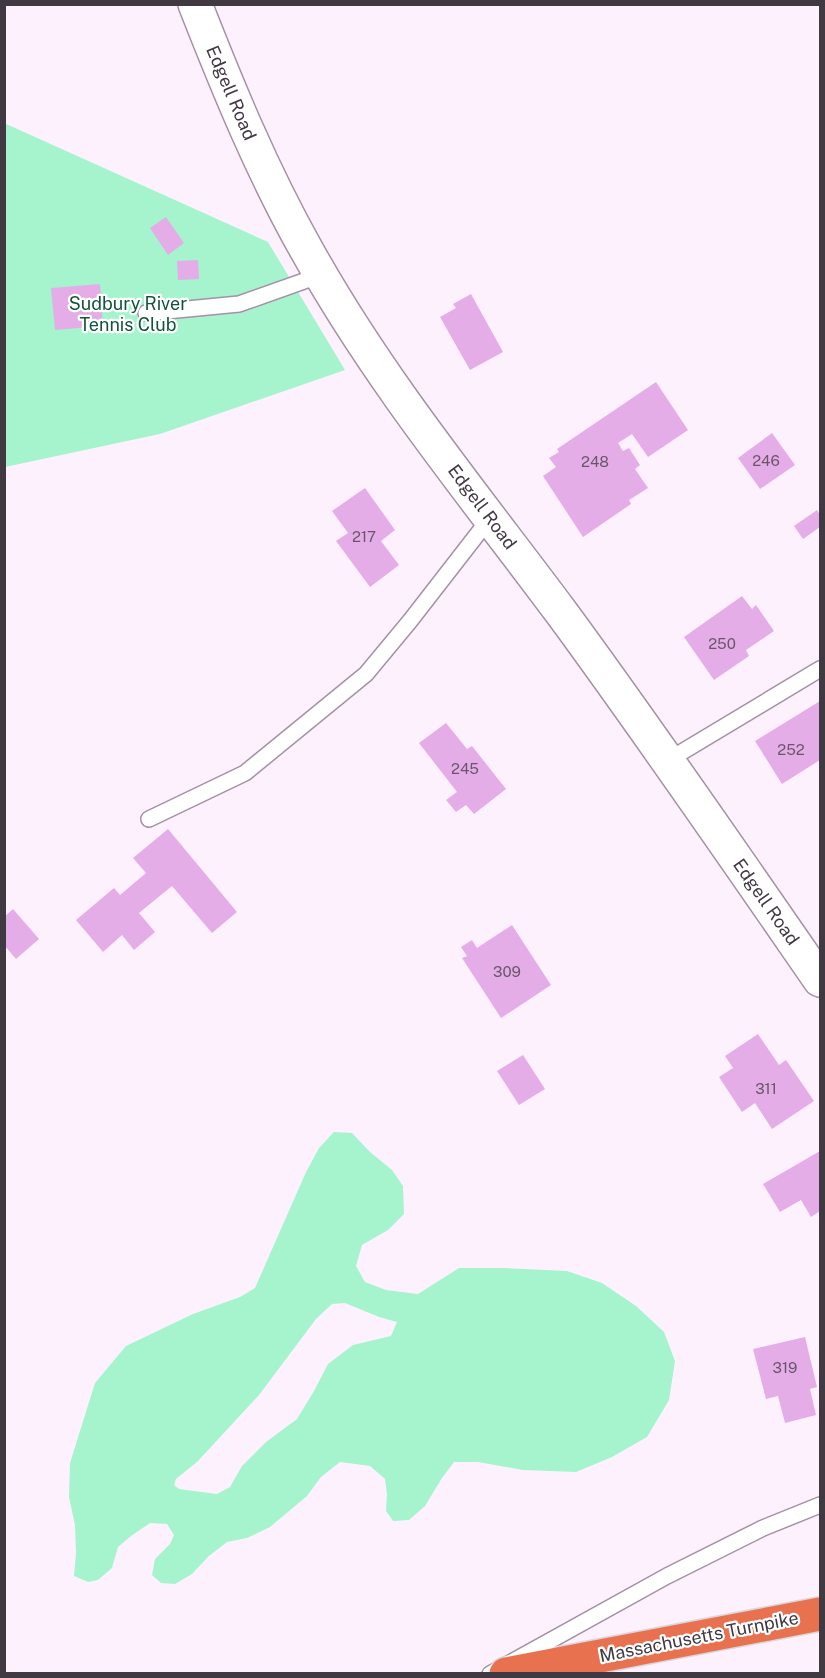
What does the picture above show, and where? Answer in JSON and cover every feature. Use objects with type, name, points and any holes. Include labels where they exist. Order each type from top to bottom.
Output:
[{"type":"highway","name":"Massachusetts Turnpike","points":[[506,1674],[820,1614]]},
{"type":"main road","name":"Edgell Road","points":[[195,4],[254,147],[301,241],[378,365],[668,761],[820,980]]},
{"type":"lane","points":[[146,312],[239,304],[321,275]]},
{"type":"lane","points":[[149,819],[245,773],[366,675],[490,518]]},
{"type":"lane","points":[[668,761],[820,669]]},
{"type":"lane","points":[[490,1674],[667,1576],[763,1528],[820,1505]]},
{"type":"green space","name":"Sudbury River Tennis Club","points":[[4,123],[268,242],[345,370],[160,434],[5,467]]},
{"type":"green space","points":[[334,1132],[352,1133],[392,1170],[403,1186],[404,1214],[388,1230],[362,1245],[356,1266],[365,1282],[386,1290],[418,1294],[459,1268],[505,1268],[567,1271],[602,1283],[636,1306],[664,1332],[675,1361],[669,1400],[647,1437],[612,1457],[576,1472],[523,1470],[478,1462],[454,1462],[425,1506],[409,1520],[393,1521],[386,1511],[385,1479],[370,1466],[340,1462],[321,1477],[307,1496],[270,1527],[247,1538],[227,1542],[209,1556],[192,1574],[175,1584],[161,1583],[152,1575],[155,1559],[170,1544],[174,1535],[167,1524],[150,1523],[131,1536],[118,1547],[112,1568],[98,1580],[88,1582],[74,1576],[76,1553],[75,1525],[69,1497],[70,1463],[95,1383],[126,1346],[193,1314],[240,1297],[255,1288],[306,1172],[319,1148]],"holes":[[[345,1303],[397,1322],[391,1336],[353,1345],[328,1364],[297,1419],[266,1442],[242,1466],[230,1487],[217,1494],[179,1489],[174,1485],[176,1479],[198,1461],[259,1395],[316,1319],[332,1304]]]},
{"type":"building","points":[[166,217],[184,243],[168,255],[150,228]]},
{"type":"building","points":[[198,260],[199,279],[178,280],[177,261]]},
{"type":"building","points":[[100,284],[103,326],[55,330],[51,288]]},
{"type":"building","points":[[471,294],[503,352],[470,370],[440,317],[456,308],[453,304]]},
{"type":"building","points":[[656,382],[688,430],[648,457],[632,434],[618,443],[623,451],[629,448],[640,465],[635,469],[648,488],[629,500],[631,504],[583,537],[543,476],[556,467],[549,458],[559,452],[557,449]]},
{"type":"building","points":[[772,433],[795,465],[760,489],[738,458]]},
{"type":"building","points":[[365,488],[395,530],[381,541],[399,565],[370,587],[336,541],[348,533],[332,511]]},
{"type":"building","points":[[817,510],[820,515],[820,527],[803,539],[794,526]]},
{"type":"building","points":[[742,596],[752,609],[756,605],[774,631],[746,650],[749,656],[714,680],[684,637]]},
{"type":"building","points":[[820,701],[820,760],[782,784],[755,741]]},
{"type":"building","points":[[446,723],[467,749],[472,746],[506,789],[474,814],[466,805],[456,812],[446,800],[457,792],[419,743]]},
{"type":"building","points":[[168,829],[237,912],[212,933],[172,886],[139,913],[155,932],[134,950],[122,935],[103,952],[76,920],[114,888],[120,895],[146,873],[133,858]]},
{"type":"building","points":[[13,909],[39,939],[16,959],[4,945],[4,917]]},
{"type":"building","points":[[512,925],[551,985],[501,1018],[462,958],[467,956],[461,947],[472,940],[477,948]]},
{"type":"building","points":[[758,1034],[779,1065],[786,1060],[814,1101],[772,1129],[755,1103],[742,1112],[719,1077],[733,1068],[725,1056]]},
{"type":"building","points":[[523,1055],[545,1089],[519,1105],[497,1071]]},
{"type":"building","points":[[820,1151],[820,1211],[811,1217],[801,1200],[780,1212],[763,1184]]},
{"type":"building","points":[[805,1337],[817,1387],[810,1389],[816,1415],[785,1423],[778,1396],[766,1399],[753,1349]]}]
